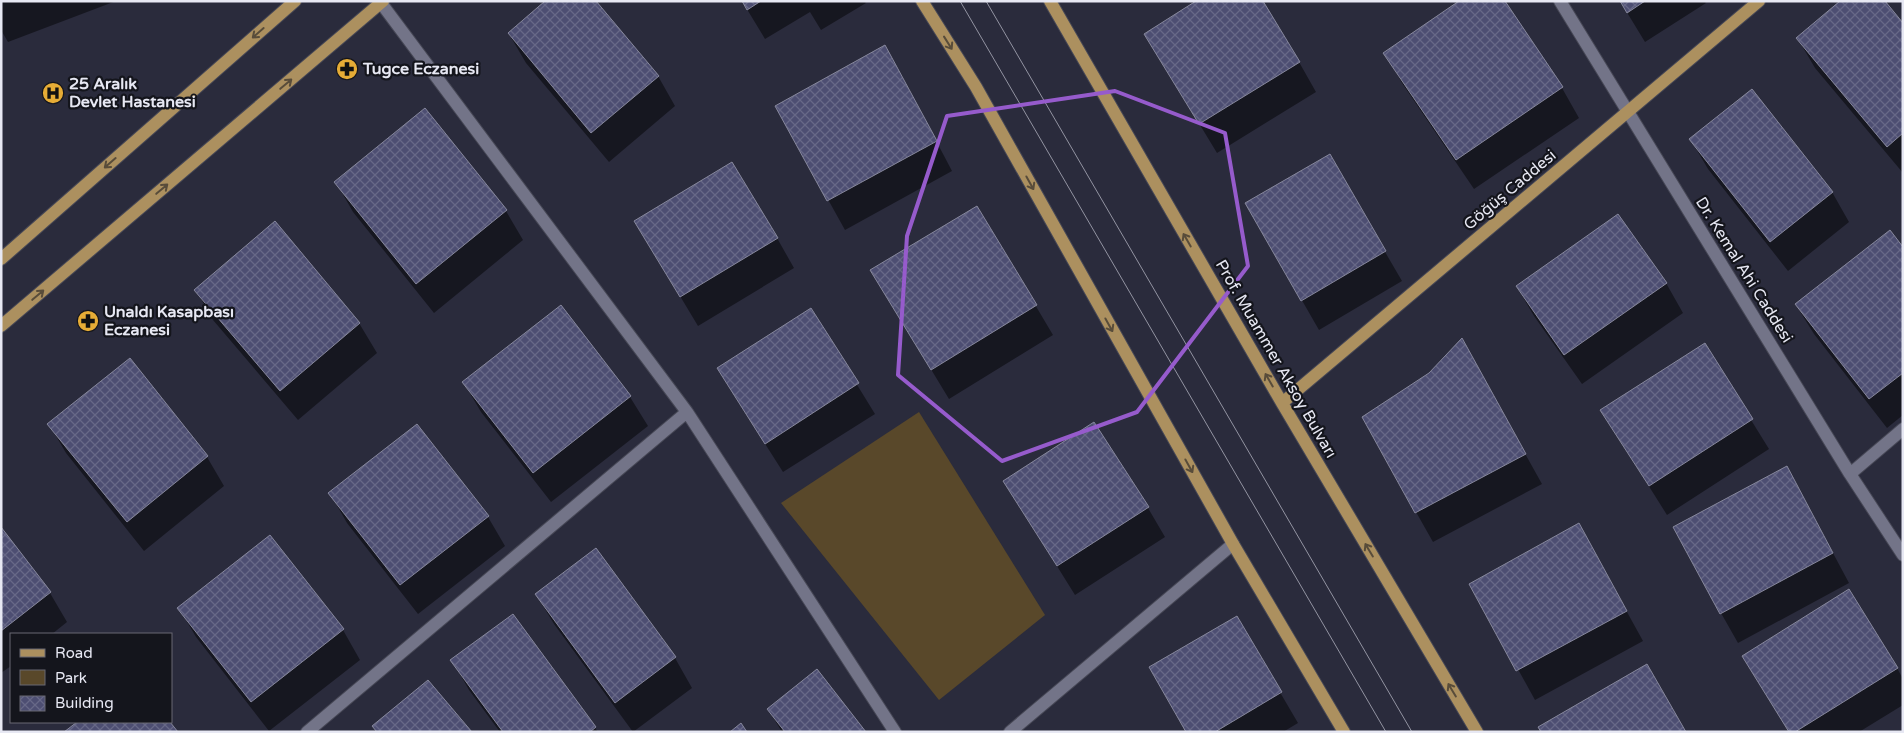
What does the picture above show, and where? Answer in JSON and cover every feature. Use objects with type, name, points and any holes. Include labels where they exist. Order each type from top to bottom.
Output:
[{"type":"main road","points":[[1,259],[295,1]]},
{"type":"main road","points":[[922,1],[976,87],[1233,544],[1344,732]]},
{"type":"main road","name":"Prof. Muammer Aksoy Bulvarı","points":[[1050,1],[1282,403],[1477,732]]},
{"type":"main road","name":"Göğüş Caddesi","points":[[1282,403],[1759,1]]},
{"type":"main road","points":[[1,326],[382,2]]},
{"type":"street","name":"Dr. Kemal Ahi Caddesi","points":[[1560,1],[1850,474],[1903,555]]},
{"type":"street","points":[[382,2],[687,412],[895,732]]},
{"type":"street","points":[[307,732],[687,412]]},
{"type":"street","points":[[1850,474],[1903,429]]},
{"type":"street","points":[[1010,732],[1233,544]]},
{"type":"highlighted area","points":[[1115,91],[1225,133],[1248,266],[1137,412],[1002,461],[898,375],[907,236],[947,116]]},
{"type":"green space","points":[[919,412],[1045,615],[939,700],[781,503]]},
{"type":"building","points":[[545,1],[596,1],[659,76],[591,133],[508,33]]},
{"type":"building","points":[[742,1],[761,1],[747,10]]},
{"type":"building","points":[[1196,1],[1263,1],[1300,62],[1199,124],[1144,34]]},
{"type":"building","points":[[1459,1],[1505,1],[1563,87],[1456,160],[1383,53]]},
{"type":"building","points":[[1620,1],[1645,1],[1627,13]]},
{"type":"building","points":[[1840,1],[1885,1],[1903,23],[1903,133],[1887,147],[1796,38]]},
{"type":"building","points":[[885,45],[937,141],[827,201],[775,106]]},
{"type":"building","points":[[1752,89],[1833,192],[1770,242],[1689,139]]},
{"type":"building","points":[[425,108],[507,210],[416,284],[334,182]]},
{"type":"building","points":[[1330,154],[1386,251],[1301,301],[1245,203]]},
{"type":"building","points":[[732,162],[778,238],[680,297],[634,221]]},
{"type":"building","points":[[977,206],[1037,305],[931,370],[870,270]]},
{"type":"building","points":[[1618,214],[1667,283],[1564,355],[1516,286]]},
{"type":"building","points":[[275,221],[360,323],[280,391],[194,290]]},
{"type":"building","points":[[1890,230],[1903,247],[1903,373],[1869,399],[1795,304]]},
{"type":"building","points":[[561,305],[631,396],[533,473],[462,382]]},
{"type":"building","points":[[811,308],[859,383],[765,444],[717,368]]},
{"type":"building","points":[[1462,338],[1526,454],[1415,513],[1362,417],[1429,373]]},
{"type":"building","points":[[1705,343],[1753,419],[1649,486],[1600,410]]},
{"type":"building","points":[[130,358],[208,456],[127,522],[47,424]]},
{"type":"building","points":[[1094,422],[1149,507],[1057,566],[1003,481]]},
{"type":"building","points":[[417,424],[489,516],[400,585],[328,493]]},
{"type":"building","points":[[1787,466],[1833,553],[1720,614],[1673,527]]},
{"type":"building","points":[[1579,523],[1627,611],[1516,671],[1469,584]]},
{"type":"building","points":[[1,527],[51,592],[1,631]]},
{"type":"building","points":[[270,535],[344,629],[251,702],[177,608]]},
{"type":"building","points":[[596,548],[676,657],[615,703],[535,594]]},
{"type":"building","points":[[1849,589],[1898,668],[1795,732],[1789,732],[1742,656]]},
{"type":"building","points":[[513,614],[596,727],[590,732],[503,732],[450,660]]},
{"type":"building","points":[[1237,616],[1282,692],[1215,732],[1186,732],[1149,667]]},
{"type":"building","points":[[1647,664],[1686,732],[1541,732],[1538,727]]},
{"type":"building","points":[[817,669],[866,732],[785,732],[767,709]]},
{"type":"building","points":[[428,680],[472,732],[377,732],[372,726]]},
{"type":"building","points":[[76,723],[171,723],[178,732],[64,732]]},
{"type":"building","points":[[741,723],[747,732],[730,732]]},
{"type":"tram line","points":[[960,1],[1386,732]]},
{"type":"tram line","points":[[986,1],[1412,732]]},
{"type":"place","name":"Tugce Eczanesi","points":[[347,69]]},
{"type":"place","name":"25 Aralık Devlet Hastanesi","points":[[53,93]]},
{"type":"place","name":"Unaldı Kasapbası Eczanesi","points":[[88,321]]}]
